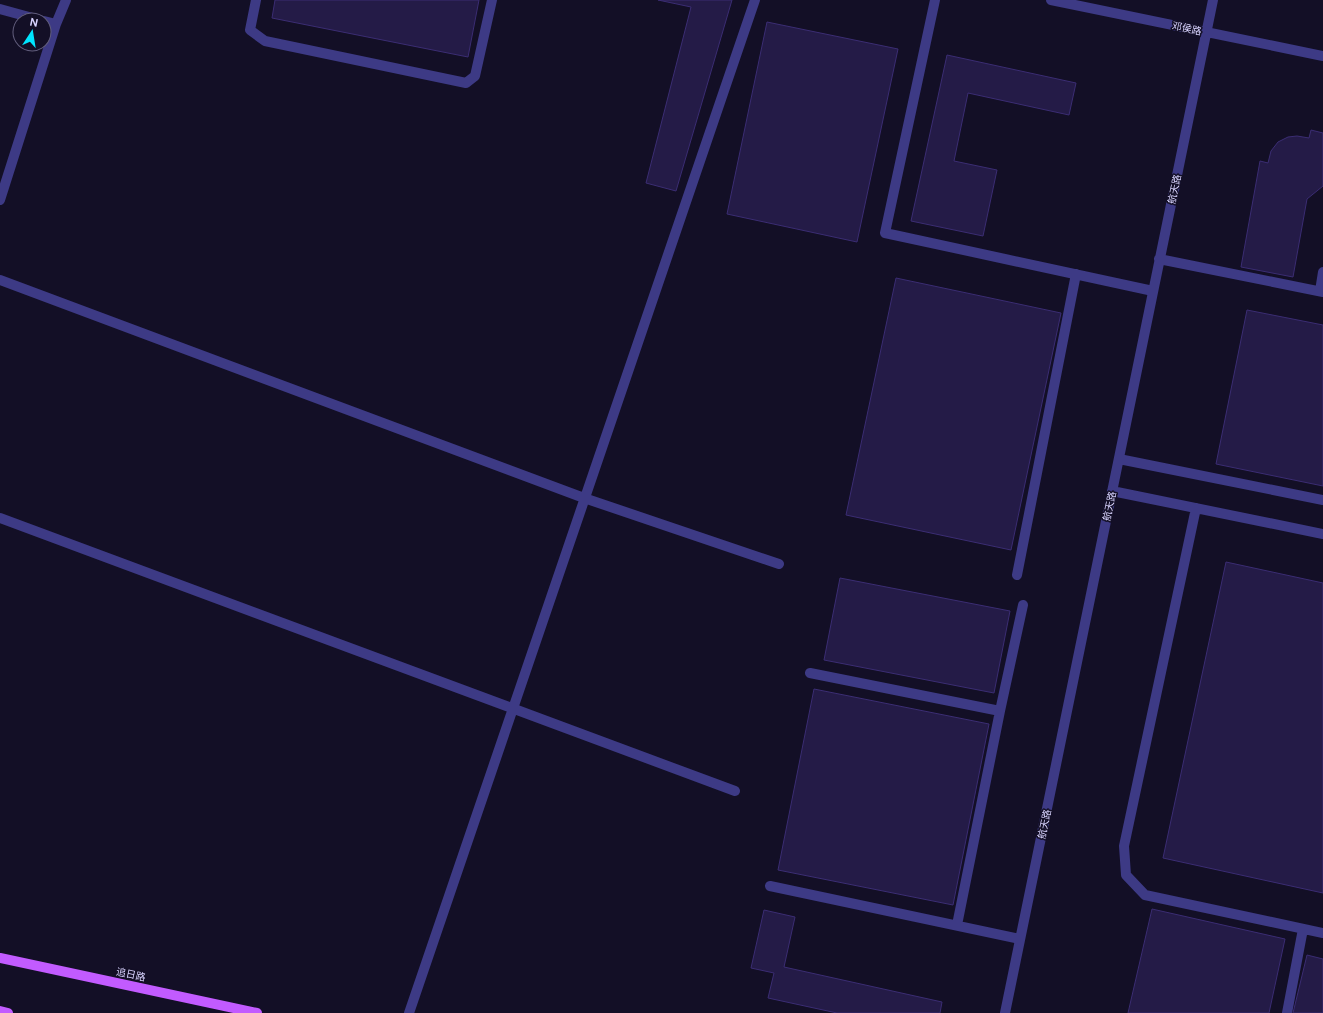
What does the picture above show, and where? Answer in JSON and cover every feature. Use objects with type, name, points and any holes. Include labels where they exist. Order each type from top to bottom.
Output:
[{"type":"main road","name":"追日路","points":[[0,958],[257,1013]]},
{"type":"main road","points":[[0,1011],[8,1013]]},
{"type":"street","points":[[0,200],[56,24],[66,0]]},
{"type":"street","points":[[256,0],[250,30],[265,41],[466,84],[475,76],[492,0]]},
{"type":"street","points":[[408,1013],[755,0]]},
{"type":"street","points":[[935,0],[885,233],[1153,291]]},
{"type":"street","name":"邓侯路","points":[[1051,0],[1323,56]]},
{"type":"street","name":"航天路","points":[[1005,1013],[1213,0]]},
{"type":"street","points":[[0,9],[12,12]]},
{"type":"street","points":[[52,23],[56,24]]},
{"type":"street","points":[[1160,259],[1321,291],[1323,272]]},
{"type":"street","points":[[1017,575],[1076,274]]},
{"type":"street","points":[[0,280],[584,498],[779,564]]},
{"type":"street","points":[[1119,459],[1323,500]]},
{"type":"street","points":[[1112,491],[1323,534]]},
{"type":"street","points":[[1196,508],[1124,846],[1126,875],[1145,896],[1323,933]]},
{"type":"street","points":[[0,518],[513,707],[735,791]]},
{"type":"street","points":[[957,925],[1023,605]]},
{"type":"street","points":[[810,673],[1000,711]]},
{"type":"street","points":[[770,886],[1020,939]]},
{"type":"street","points":[[1287,1013],[1303,929]]},
{"type":"building","points":[[275,0],[479,0],[468,57],[272,18]]},
{"type":"building","points":[[658,0],[732,0],[676,191],[646,183],[691,7]]},
{"type":"building","points":[[767,22],[898,49],[857,242],[727,214]]},
{"type":"building","points":[[947,55],[1076,83],[1069,115],[968,93],[954,161],[997,170],[983,236],[911,221]]},
{"type":"building","points":[[1311,130],[1323,133],[1323,186],[1307,199],[1293,277],[1241,267],[1260,161],[1268,163],[1271,151],[1278,142],[1288,137],[1297,136],[1309,138]]},
{"type":"building","points":[[896,278],[1061,313],[1011,550],[846,515]]},
{"type":"building","points":[[1247,310],[1323,325],[1323,486],[1216,464]]},
{"type":"building","points":[[1226,562],[1323,583],[1323,893],[1163,858]]},
{"type":"building","points":[[840,578],[1010,611],[994,693],[824,660]]},
{"type":"building","points":[[814,689],[989,724],[953,905],[778,870]]},
{"type":"building","points":[[1152,909],[1285,939],[1269,1013],[1128,1013]]},
{"type":"building","points":[[764,910],[795,917],[784,967],[942,1002],[940,1013],[837,1013],[768,998],[774,973],[751,968]]},
{"type":"building","points":[[1307,955],[1323,959],[1323,1013],[1293,1013]]}]
